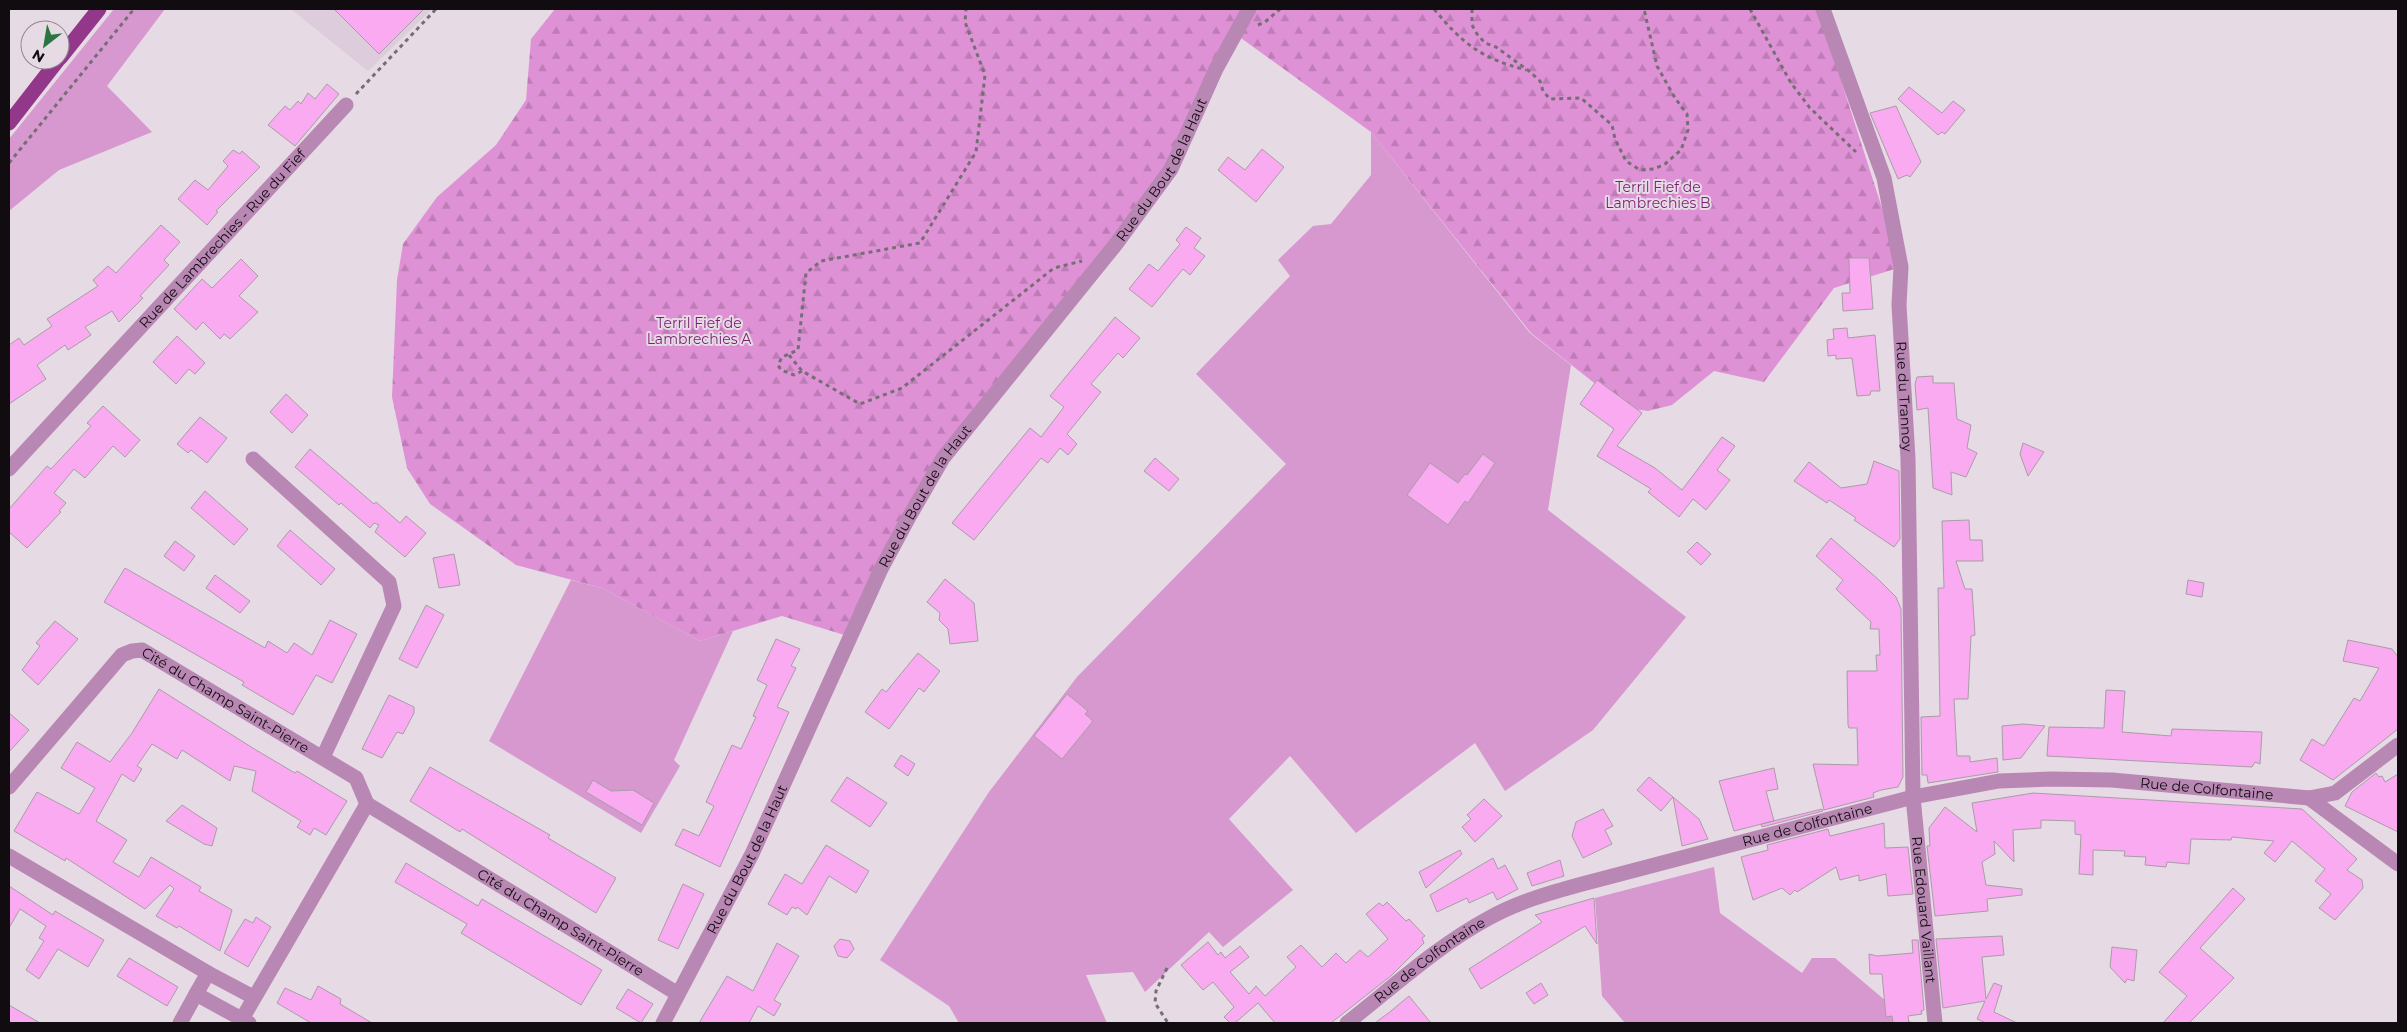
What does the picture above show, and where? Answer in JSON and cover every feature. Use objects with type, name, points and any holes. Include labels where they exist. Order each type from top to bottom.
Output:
[{"type":"main road","points":[[70,45],[99,9]]},
{"type":"main road","points":[[9,123],[50,70]]},
{"type":"street","name":"Rue du Bout de la Haut","points":[[663,1023],[752,854],[880,569],[914,508],[944,458],[1116,244],[1171,169],[1216,68],[1249,9]]},
{"type":"street","name":"Rue du Trannoy","points":[[1823,9],[1884,178],[1901,267],[1899,305],[1908,459],[1913,797]]},
{"type":"street","name":"Rue de Lambrechies - Rue du Fief","points":[[9,469],[346,105]]},
{"type":"street","name":"Cité du Champ Saint-Pierre","points":[[253,459],[389,582],[394,606],[323,757]]},
{"type":"street","name":"Cité du Champ Saint-Pierre","points":[[9,787],[122,655],[142,650],[356,778],[367,804],[678,994]]},
{"type":"street","name":"Rue de Colfontaine","points":[[1347,1023],[1449,943],[1489,917],[1536,898],[1913,797],[1999,781],[2051,779],[2112,780],[2309,798],[2335,793],[2398,745]]},
{"type":"street","name":"Rue Edouard Vaillant","points":[[1913,797],[1935,1023]]},
{"type":"street","points":[[2309,798],[2398,864]]},
{"type":"street","points":[[196,994],[245,1021],[254,998],[367,804]]},
{"type":"street","points":[[9,856],[254,998]]},
{"type":"street","points":[[180,1023],[208,973]]},
{"type":"path","points":[[9,163],[134,9]]},
{"type":"path","points":[[346,105],[436,9]]},
{"type":"path","points":[[802,371],[794,374],[781,370],[778,365],[782,357],[798,350],[806,273],[821,261],[920,243],[976,152],[985,75],[965,22],[966,9]]},
{"type":"path","points":[[1434,9],[1469,46],[1494,61],[1529,71]]},
{"type":"path","points":[[1472,9],[1472,24],[1477,34],[1485,43],[1496,47],[1529,71],[1540,81],[1543,91],[1550,99],[1581,98],[1612,125],[1615,139],[1626,161],[1640,170],[1654,169],[1665,164],[1681,150],[1688,130],[1686,114],[1674,98],[1657,66],[1644,9]]},
{"type":"path","points":[[1750,9],[1790,83],[1810,108],[1857,153]]},
{"type":"path","points":[[789,355],[802,371],[860,404],[902,388],[1054,268],[1065,265]]},
{"type":"path","points":[[1167,968],[1156,991],[1155,1004],[1168,1023]]},
{"type":"shaded area","points":[[114,9],[165,9],[107,86],[152,132],[59,170],[9,211],[9,139],[65,70],[70,70],[70,63]]},
{"type":"shaded area","points":[[291,9],[432,9],[368,71]]},
{"type":"shaded area","points":[[1371,132],[1530,333],[1571,365],[1548,510],[1686,617],[1593,730],[1505,791],[1475,743],[1356,833],[1290,756],[1229,819],[1293,890],[1223,947],[1209,932],[1145,992],[1133,972],[1086,975],[1107,1023],[959,1023],[949,1006],[880,960],[989,792],[1077,677],[1286,464],[1196,374],[1290,276],[1278,260],[1313,226],[1331,224],[1371,175]]},
{"type":"shaded area","points":[[571,580],[602,588],[700,641],[733,631],[674,760],[680,766],[641,833],[489,741]]},
{"type":"shaded area","points":[[1714,867],[1720,913],[1802,973],[1812,958],[1835,958],[1912,1023],[1625,1023],[1602,996],[1595,898]]},
{"type":"green space","name":"Terril Fief de Lambrechies A","points":[[555,9],[1818,9],[1901,267],[1834,288],[1764,382],[1714,371],[1672,405],[1648,411],[1626,408],[1531,333],[1371,132],[1234,33],[1171,169],[943,458],[851,637],[782,616],[700,641],[602,588],[516,565],[430,504],[407,468],[392,397],[397,280],[403,244],[437,197],[496,145],[526,100],[531,39]]},
{"type":"building","points":[[334,9],[424,9],[379,54]]},
{"type":"building","points":[[327,84],[339,94],[295,146],[268,125],[285,106],[290,110],[298,101],[301,104],[308,93],[315,99]]},
{"type":"building","points":[[1909,87],[1942,113],[1953,101],[1965,110],[1945,134],[1942,132],[1938,135],[1898,99]]},
{"type":"building","points":[[1896,106],[1921,162],[1910,177],[1907,175],[1898,179],[1870,113]]},
{"type":"building","points":[[1262,149],[1284,167],[1256,202],[1218,170],[1228,157],[1245,170]]},
{"type":"building","points":[[233,150],[240,154],[242,151],[260,167],[216,211],[218,212],[207,225],[178,199],[195,180],[208,190],[228,166],[223,161]]},
{"type":"building","points":[[161,225],[180,242],[164,260],[169,265],[140,296],[143,298],[119,322],[112,311],[85,327],[91,335],[68,350],[65,345],[37,365],[46,379],[9,404],[9,345],[19,338],[24,345],[52,326],[47,319],[98,286],[93,280],[108,266],[116,273]]},
{"type":"building","points":[[1186,227],[1201,238],[1194,248],[1205,256],[1190,275],[1183,269],[1152,307],[1129,289],[1149,264],[1158,271],[1180,244],[1176,240]]},
{"type":"building","points":[[1849,258],[1869,258],[1873,309],[1843,311],[1842,293],[1850,293]]},
{"type":"building","points":[[241,259],[258,276],[239,296],[258,312],[230,339],[224,334],[220,339],[203,322],[196,330],[174,309],[202,279],[212,288]]},
{"type":"building","points":[[1115,317],[1140,338],[1123,358],[1118,353],[1091,384],[1101,392],[1067,434],[1077,444],[1068,455],[1060,448],[1048,463],[1041,458],[974,540],[952,523],[1030,428],[1041,437],[1064,407],[1050,396]]},
{"type":"building","points":[[1847,328],[1848,338],[1875,335],[1880,391],[1871,391],[1870,395],[1857,396],[1852,358],[1836,359],[1836,355],[1828,356],[1827,340],[1834,339],[1833,329]]},
{"type":"building","points":[[177,336],[205,363],[195,374],[189,369],[176,384],[153,362]]},
{"type":"building","points":[[1933,376],[1933,383],[1954,383],[1957,419],[1971,425],[1967,448],[1977,453],[1966,477],[1951,472],[1952,495],[1933,488],[1928,408],[1917,410],[1915,384],[1917,377]]},
{"type":"building","points":[[1597,380],[1642,413],[1617,446],[1655,468],[1682,490],[1722,437],[1735,446],[1717,470],[1730,480],[1706,510],[1693,499],[1679,517],[1648,492],[1651,489],[1597,456],[1614,429],[1580,404]]},
{"type":"building","points":[[286,394],[308,415],[292,433],[270,412]]},
{"type":"building","points":[[103,406],[140,440],[125,457],[113,446],[85,478],[74,469],[54,493],[66,503],[59,511],[61,512],[27,548],[9,532],[9,509],[47,466],[51,469],[91,426],[87,423]]},
{"type":"building","points":[[200,417],[227,438],[207,463],[191,450],[188,453],[177,444]]},
{"type":"building","points":[[2023,443],[2044,452],[2028,476],[2020,454]]},
{"type":"building","points":[[310,449],[374,504],[376,502],[400,523],[406,516],[426,533],[405,557],[375,532],[379,525],[374,523],[370,528],[341,503],[339,505],[295,467]]},
{"type":"building","points":[[1483,454],[1495,463],[1468,503],[1465,501],[1448,525],[1407,495],[1430,463],[1458,483],[1465,474],[1467,475]]},
{"type":"building","points":[[1155,458],[1179,479],[1169,491],[1144,471]]},
{"type":"building","points":[[1874,461],[1899,471],[1900,539],[1894,547],[1854,520],[1856,518],[1829,500],[1827,503],[1794,481],[1809,462],[1841,488],[1867,484]]},
{"type":"building","points":[[205,491],[248,529],[234,545],[191,508]]},
{"type":"building","points":[[1969,520],[1970,540],[1982,540],[1983,561],[1956,561],[1965,589],[1972,589],[1975,635],[1971,636],[1968,699],[1954,699],[1957,756],[1970,756],[1970,762],[1997,758],[1998,772],[1928,783],[1927,775],[1922,775],[1921,717],[1940,716],[1938,588],[1944,588],[1942,521]]},
{"type":"building","points":[[290,530],[335,569],[321,585],[277,546]]},
{"type":"building","points":[[1831,538],[1896,597],[1901,609],[1903,777],[1898,787],[1873,793],[1874,797],[1824,810],[1813,764],[1858,765],[1857,728],[1849,728],[1848,725],[1847,671],[1877,671],[1876,655],[1880,655],[1879,629],[1870,629],[1871,622],[1836,589],[1843,580],[1816,556]]},
{"type":"building","points":[[175,541],[195,556],[184,571],[164,556]]},
{"type":"building","points":[[1697,542],[1711,554],[1701,565],[1687,552]]},
{"type":"building","points":[[454,554],[460,585],[439,588],[433,558]]},
{"type":"building","points":[[125,568],[265,648],[268,641],[287,653],[294,643],[312,655],[330,620],[357,634],[332,683],[316,675],[293,715],[242,685],[244,682],[104,602]]},
{"type":"building","points":[[215,575],[250,601],[240,613],[206,588]]},
{"type":"building","points":[[945,579],[974,603],[978,641],[950,644],[948,629],[939,620],[940,613],[927,602]]},
{"type":"building","points":[[2188,580],[2204,583],[2202,597],[2186,594]]},
{"type":"building","points":[[426,605],[444,615],[417,668],[399,659]]},
{"type":"building","points":[[55,621],[78,639],[38,685],[22,670],[40,646],[36,643]]},
{"type":"building","points":[[776,639],[800,649],[791,666],[796,668],[777,707],[789,712],[720,867],[675,845],[683,829],[699,836],[714,806],[706,802],[732,745],[741,749],[756,717],[753,716],[767,685],[757,680]]},
{"type":"building","points":[[2348,640],[2392,649],[2398,657],[2398,729],[2333,780],[2300,760],[2312,739],[2324,746],[2354,698],[2360,701],[2379,668],[2343,661]]},
{"type":"building","points":[[918,653],[940,671],[924,692],[919,688],[889,729],[865,712],[882,689],[886,692]]},
{"type":"building","points":[[159,689],[256,750],[295,773],[297,771],[347,801],[326,835],[314,828],[310,835],[297,827],[301,821],[252,791],[256,771],[234,766],[230,781],[182,750],[177,759],[152,744],[137,766],[142,769],[134,782],[122,774],[96,821],[127,840],[113,862],[139,877],[151,857],[201,887],[199,891],[232,910],[220,951],[179,926],[177,928],[156,916],[174,889],[170,885],[145,909],[66,858],[65,861],[14,831],[37,792],[79,814],[95,788],[61,768],[77,742],[110,762],[132,733]]},
{"type":"building","points":[[2106,690],[2125,691],[2122,732],[2171,736],[2172,729],[2262,732],[2260,764],[2255,762],[2252,767],[2047,756],[2049,727],[2104,728]]},
{"type":"building","points":[[1067,694],[1088,711],[1085,714],[1093,721],[1062,759],[1034,736]]},
{"type":"building","points":[[389,695],[414,707],[414,713],[403,734],[397,732],[382,758],[362,749]]},
{"type":"building","points":[[9,713],[29,730],[9,752]]},
{"type":"building","points":[[2023,724],[2045,726],[2021,758],[2003,760],[2002,726]]},
{"type":"building","points":[[901,755],[915,764],[908,776],[894,766]]},
{"type":"building","points":[[430,767],[550,835],[548,838],[616,878],[596,913],[462,829],[460,832],[410,801]]},
{"type":"building","points":[[1774,768],[1778,789],[1766,791],[1774,821],[1734,831],[1719,781]]},
{"type":"building","points":[[2376,773],[2379,777],[2382,776],[2385,782],[2398,774],[2398,832],[2345,806],[2352,792]]},
{"type":"building","points":[[847,777],[887,803],[870,827],[831,801]]},
{"type":"building","points":[[1649,777],[1673,797],[1661,811],[1637,790]]},
{"type":"building","points":[[593,780],[611,791],[633,790],[654,803],[642,825],[586,792]]},
{"type":"building","points":[[2033,793],[2302,809],[2357,859],[2347,870],[2362,880],[2363,888],[2335,920],[2319,908],[2331,894],[2315,881],[2325,869],[2292,841],[2275,862],[2264,853],[2274,841],[2232,837],[2231,840],[2191,839],[2189,864],[2167,862],[2166,867],[2145,865],[2146,857],[2124,856],[2125,851],[2093,850],[2093,875],[2079,874],[2081,835],[2075,834],[2075,821],[2041,820],[2041,828],[2013,830],[2014,862],[1994,841],[1995,854],[1982,862],[1986,885],[2022,889],[2022,895],[1987,899],[1988,911],[1935,916],[1927,846],[1930,846],[1929,828],[1945,807],[1977,832],[1972,803]]},
{"type":"building","points":[[1673,797],[1699,819],[1708,839],[1682,846]]},
{"type":"building","points":[[1484,799],[1502,816],[1475,842],[1462,827],[1471,819],[1467,815]]},
{"type":"building","points":[[182,805],[217,828],[212,846],[204,844],[166,821]]},
{"type":"building","points":[[1603,809],[1613,826],[1605,830],[1612,844],[1583,858],[1572,836],[1576,822]]},
{"type":"building","points":[[1822,809],[1823,811],[1762,827],[1761,824]]},
{"type":"building","points":[[1884,823],[1885,848],[1908,847],[1913,894],[1888,896],[1886,874],[1859,881],[1859,875],[1840,880],[1836,867],[1797,892],[1795,890],[1790,895],[1782,888],[1753,900],[1741,857],[1768,850],[1767,845],[1828,829],[1830,836]]},
{"type":"building","points":[[826,845],[869,871],[856,893],[829,876],[807,915],[797,907],[796,909],[792,907],[787,915],[768,904],[785,874],[802,884]]},
{"type":"building","points":[[1460,850],[1462,854],[1426,888],[1419,872]]},
{"type":"building","points":[[1493,858],[1498,869],[1505,865],[1518,889],[1497,900],[1493,892],[1469,903],[1467,898],[1437,912],[1430,895]]},
{"type":"building","points":[[1560,860],[1564,876],[1532,886],[1527,873]]},
{"type":"building","points":[[406,863],[478,906],[482,899],[602,970],[581,1005],[461,933],[467,924],[395,882]]},
{"type":"building","points":[[683,884],[704,894],[678,949],[658,940]]},
{"type":"building","points":[[9,886],[53,915],[55,911],[104,940],[88,967],[58,949],[39,979],[26,970],[44,941],[39,938],[46,926],[20,909],[9,928]]},
{"type":"building","points":[[2233,888],[2245,899],[2200,948],[2234,978],[2189,1023],[2163,1023],[2187,996],[2159,972]]},
{"type":"building","points":[[1594,898],[1597,944],[1585,926],[1481,989],[1469,969],[1542,922],[1535,915]]},
{"type":"building","points":[[1387,902],[1406,921],[1409,919],[1425,936],[1422,938],[1424,943],[1392,975],[1331,1023],[1275,1023],[1258,1003],[1235,1023],[1230,1023],[1224,1017],[1234,1007],[1213,982],[1203,990],[1181,965],[1208,942],[1218,955],[1221,952],[1225,958],[1240,946],[1249,957],[1230,972],[1249,994],[1256,986],[1265,996],[1296,967],[1287,957],[1301,945],[1322,967],[1336,953],[1346,963],[1360,950],[1368,957],[1388,939],[1366,914],[1379,903],[1383,906]]},
{"type":"building","points":[[256,917],[271,927],[248,967],[224,953],[245,919],[253,923]]},
{"type":"building","points":[[2002,936],[2004,955],[1982,957],[1986,999],[1994,983],[2002,986],[1994,1012],[2017,1023],[1986,1023],[1977,1019],[1985,1001],[1943,1008],[1936,939]]},
{"type":"building","points":[[840,939],[850,941],[854,949],[847,958],[838,956],[834,946]]},
{"type":"building","points":[[1912,940],[1918,940],[1924,1010],[1921,1011],[1922,1014],[1908,1016],[1909,1023],[1893,1023],[1892,1016],[1886,1017],[1882,974],[1870,974],[1869,954],[1877,956],[1913,953]]},
{"type":"building","points":[[777,943],[799,956],[774,1000],[781,1004],[774,1016],[758,1006],[749,1023],[699,1023],[727,976],[753,991]]},
{"type":"building","points":[[2112,947],[2137,950],[2134,981],[2127,979],[2125,983],[2110,967]]},
{"type":"building","points":[[129,958],[178,987],[167,1006],[117,976]]},
{"type":"building","points":[[1541,983],[1548,995],[1534,1004],[1526,993]]},
{"type":"building","points":[[318,986],[341,999],[340,1004],[372,1023],[311,1023],[277,1003],[285,988],[311,1000]]},
{"type":"building","points":[[628,989],[653,1004],[641,1023],[616,1008]]},
{"type":"building","points":[[1409,996],[1431,1023],[1375,1023],[1391,1011]]},
{"type":"building","points":[[9,1005],[40,1023],[9,1023]]},
{"type":"park label","name":"Terril Fief de Lambrechies B","points":[[1658,196]]}]
